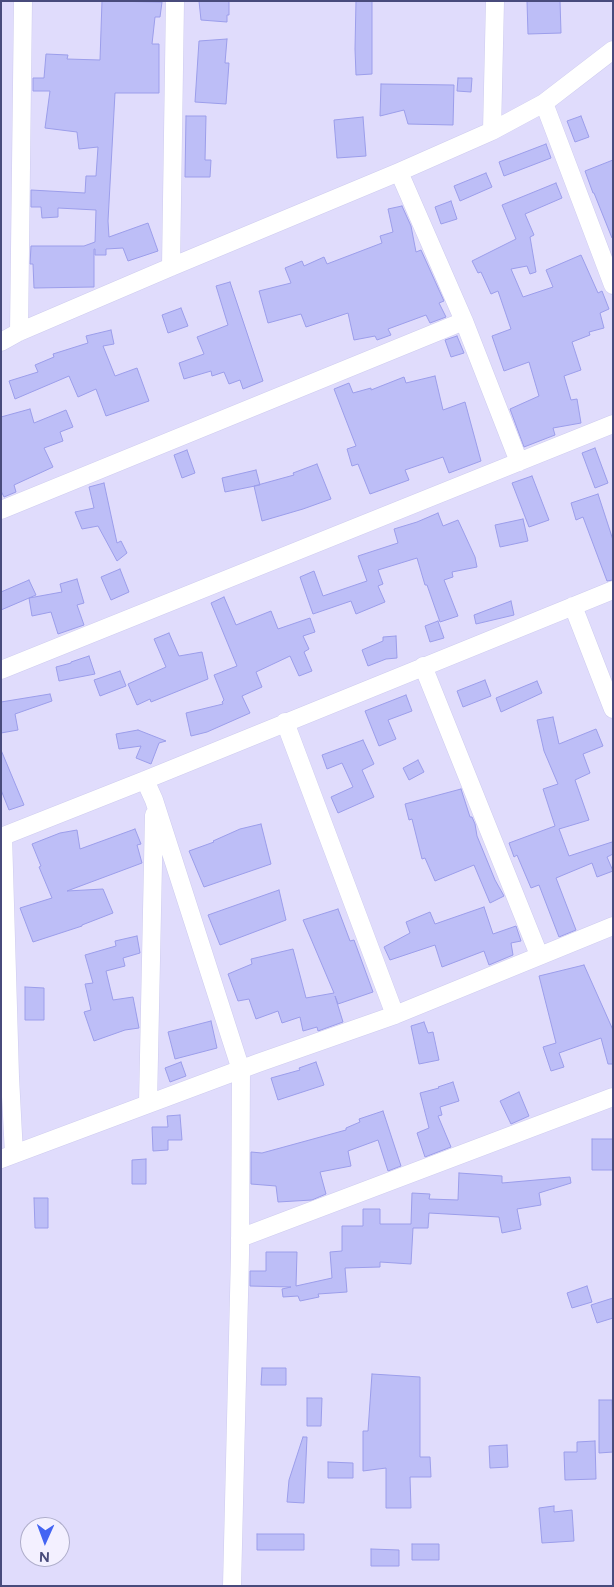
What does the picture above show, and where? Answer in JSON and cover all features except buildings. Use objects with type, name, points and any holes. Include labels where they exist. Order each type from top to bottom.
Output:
[{"type":"street","points":[[19,332],[23,1]]},
{"type":"street","points":[[171,267],[175,1]]},
{"type":"street","points":[[492,131],[495,1]]},
{"type":"street","points":[[1,342],[19,332],[492,131],[544,103],[613,50]]},
{"type":"street","points":[[544,103],[613,285]]},
{"type":"street","points":[[399,172],[464,321],[518,462]]},
{"type":"street","points":[[1,510],[464,321]]},
{"type":"street","points":[[1,670],[613,424]]},
{"type":"street","points":[[613,590],[2,836],[10,1077],[8,1157],[394,1015],[613,926]]},
{"type":"street","points":[[573,606],[613,709]]},
{"type":"street","points":[[424,666],[539,955]]},
{"type":"street","points":[[285,722],[394,1015]]},
{"type":"street","points":[[145,780],[154,800],[241,1070],[240,1238],[232,1586]]},
{"type":"street","points":[[148,1104],[154,800]]},
{"type":"street","points":[[240,1238],[613,1097]]},
{"type":"shaded area","points":[[1,1],[613,1],[613,1586],[1,1586]]}]
